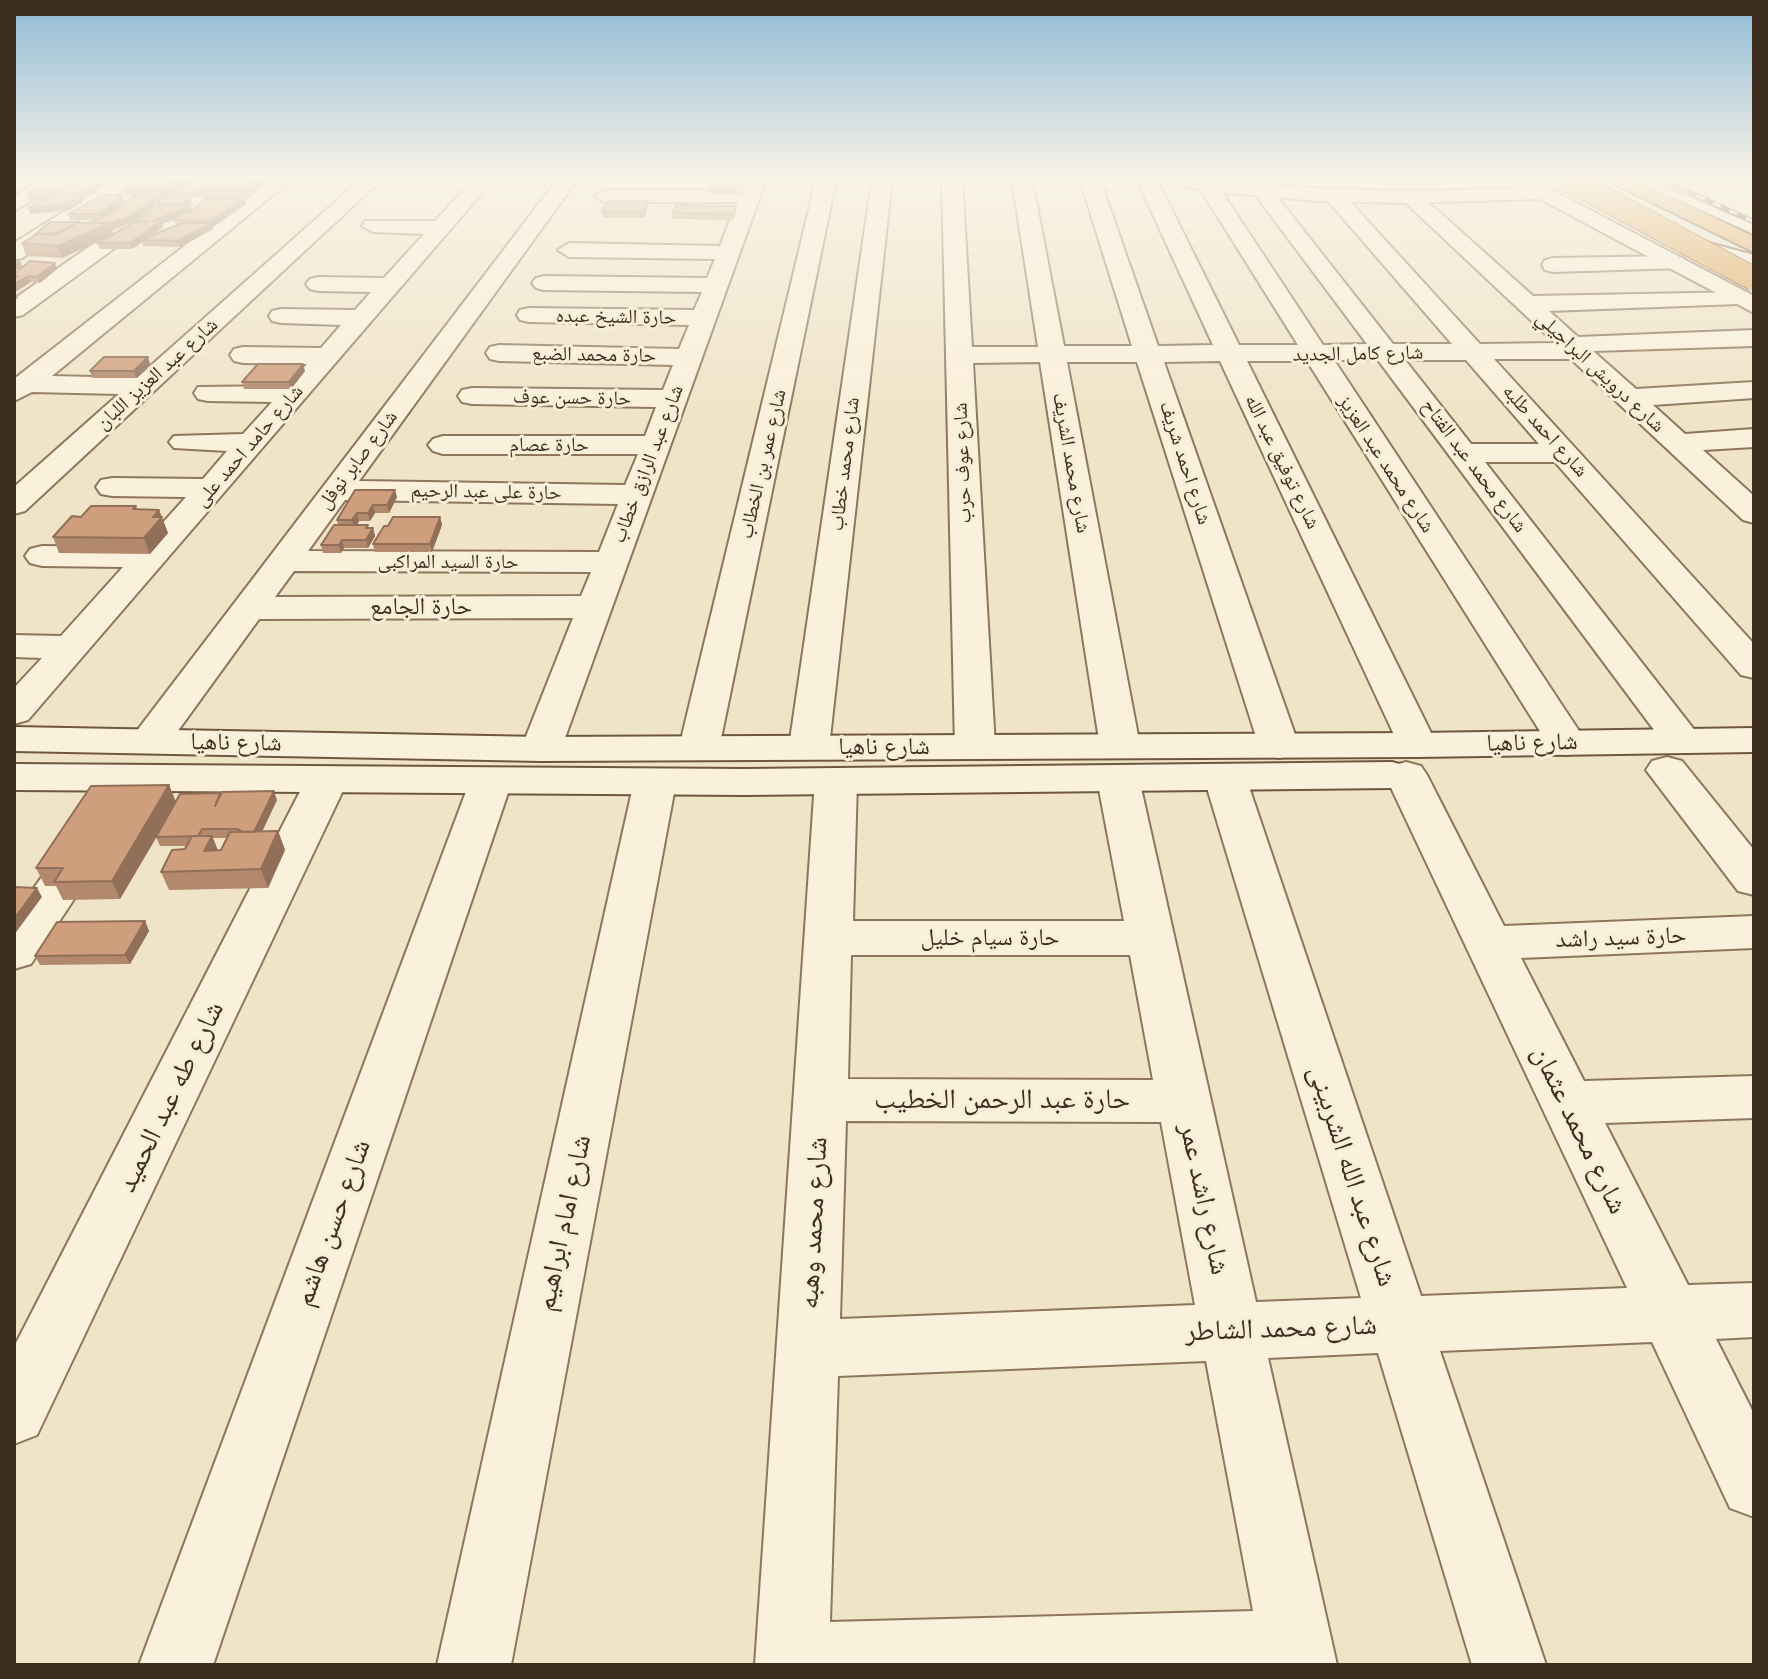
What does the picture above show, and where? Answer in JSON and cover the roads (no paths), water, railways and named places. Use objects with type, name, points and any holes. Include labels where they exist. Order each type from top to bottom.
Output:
[{"type":"highway","points":[[1690,258],[1749,297]]},
{"type":"street","points":[[14,310],[87,258]]},
{"type":"street","points":[[20,388],[182,258]]},
{"type":"street","name":"شارع عبد العزيز اللبان","points":[[14,504],[284,258]]},
{"type":"street","name":"شارع حامد احمد على","points":[[14,712],[361,318],[405,258]]},
{"type":"street","name":"شارع صابر نوفل","points":[[14,952],[141,760],[248,608],[509,258]]},
{"type":"street","name":"شارع عبد الرازق خطاب","points":[[541,749],[726,258]]},
{"type":"street","name":"شارع عمر بن الخطاب","points":[[699,748],[808,258]]},
{"type":"street","name":"شارع محمد خطاب","points":[[822,764],[874,258]]},
{"type":"street","name":"شارع عوف حرب","points":[[955,258],[975,747]]},
{"type":"street","name":"شارع محمد الشريف","points":[[1035,258],[1119,763]]},
{"type":"street","name":"شارع احمد شريف","points":[[1116,258],[1279,746]]},
{"type":"street","name":"شارع توفيق عبد الله","points":[[1185,258],[1412,760]]},
{"type":"street","name":"شارع محمد عبد العزيز","points":[[1254,258],[1567,743]]},
{"type":"street","name":"شارع محمد عبد الفتاح","points":[[1315,258],[1464,453],[1675,756],[1754,880]]},
{"type":"street","name":"شارع احمد طلبه","points":[[1390,258],[1754,667]]},
{"type":"street","name":"شارع درويش البراجيلي","points":[[1477,258],[1751,507]]},
{"type":"street","points":[[1667,258],[1749,297]]},
{"type":"street","points":[[1553,265],[1641,267],[1675,263]]},
{"type":"street","points":[[318,284],[398,266]]},
{"type":"street","points":[[158,277],[200,280]]},
{"type":"street","points":[[228,281],[256,283]]},
{"type":"street","points":[[544,283],[717,285]]},
{"type":"street","points":[[1526,304],[1749,297]]},
{"type":"street","name":"حارة الشيخ عبده","points":[[529,315],[703,318]]},
{"type":"street","points":[[281,316],[361,318]]},
{"type":"street","name":"شارع كامل الجديد","points":[[958,355],[1576,350],[1587,343],[1754,338]]},
{"type":"street","name":"حارة محمد الضبع","points":[[499,353],[688,357]]},
{"type":"street","points":[[243,355],[327,356]]},
{"type":"street","points":[[20,388],[143,386]]},
{"type":"street","points":[[1628,398],[1754,390]]},
{"type":"street","points":[[208,393],[294,394]]},
{"type":"street","name":"حارة حسن عوف","points":[[472,396],[673,399]]},
{"type":"street","points":[[1678,443],[1754,438]]},
{"type":"street","points":[[184,442],[251,443]]},
{"type":"street","name":"حارة عصام","points":[[443,445],[655,445]]},
{"type":"street","points":[[1464,453],[1564,453]]},
{"type":"street","points":[[112,487],[211,488]]},
{"type":"street","name":"حارة على عبد الرحيم","points":[[336,490],[636,495]]},
{"type":"street","points":[[42,556],[150,557]]},
{"type":"street","name":"حارة السيد المراكبى","points":[[284,561],[611,562]]},
{"type":"street","name":"حارة الجامع","points":[[248,608],[594,607]]},
{"type":"street","points":[[14,646],[71,647]]},
{"type":"street","name":"شارع ناهيا","points":[[15,769],[141,760],[541,749],[699,748],[822,764],[1119,763],[1279,746],[1412,760],[1675,756],[1754,740]]},
{"type":"street","name":"شارع ناهيا","points":[[141,760],[327,780],[655,782],[975,747],[1225,778],[1567,743],[1754,768]]},
{"type":"street","name":"شارع محمد عثمان","points":[[1412,760],[1488,943],[1754,1484]]},
{"type":"street","name":"شارع راشد عمر","points":[[1119,763],[1151,938],[1298,1656]]},
{"type":"street","name":"شارع محمد وهبه","points":[[793,1662],[828,938],[822,764]]},
{"type":"street","name":"شارع عبد الله الشربينى","points":[[1225,778],[1509,1665]]},
{"type":"street","name":"شارع طه عبد الحميد","points":[[14,1413],[327,780]]},
{"type":"street","name":"شارع حسن هاشم","points":[[176,1665],[491,781]]},
{"type":"street","name":"شارع امام ابراهيم","points":[[474,1665],[655,782]]},
{"type":"street","name":"حارة سيد راشد","points":[[1488,943],[1754,932]]},
{"type":"street","name":"حارة سيام خليل","points":[[828,938],[1151,938]]},
{"type":"street","points":[[1566,1103],[1754,1097]]},
{"type":"street","name":"حارة عبد الرحمن الخطيب","points":[[820,1100],[1184,1101]]},
{"type":"street","name":"شارع محمد الشاطر","points":[[808,1349],[1754,1310]]},
{"type":"street","points":[[793,1662],[1298,1656]]}]
